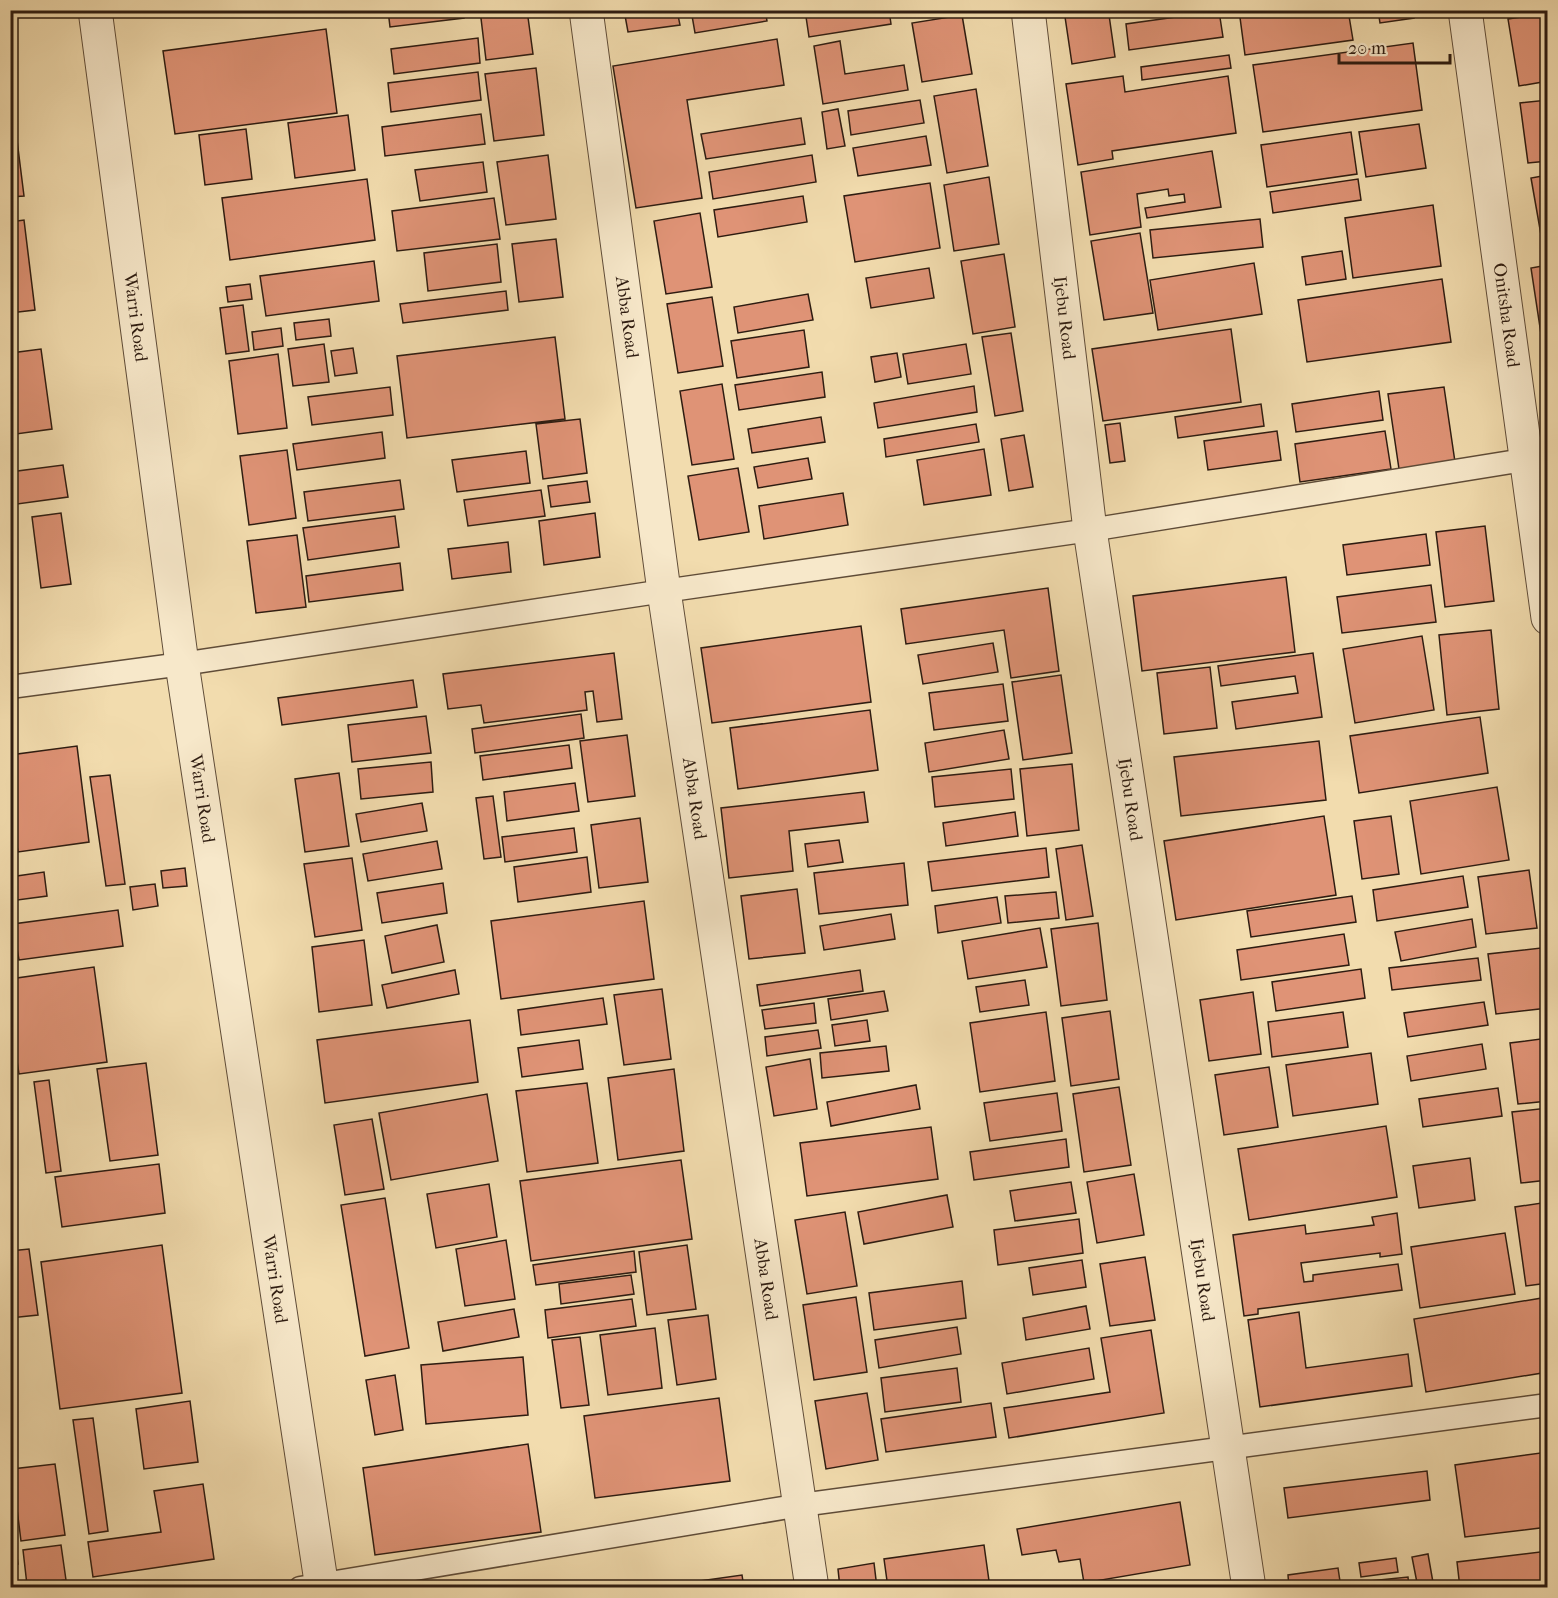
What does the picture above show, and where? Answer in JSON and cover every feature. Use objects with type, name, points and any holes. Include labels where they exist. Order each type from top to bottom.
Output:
[{"type":"street","name":"Warri Road","points":[[95,10],[182,664],[315,1586]]},
{"type":"street","name":"Abba Road","points":[[586,10],[664,591],[812,1587]]},
{"type":"street","name":"Ijebu Road","points":[[1028,10],[1090,530],[1249,1587]]},
{"type":"street","name":"Onitsha Road","points":[[1465,10],[1537,457],[1548,618]]},
{"type":"lane","points":[[10,687],[182,664],[664,591],[1090,530],[1537,457]]},
{"type":"lane","points":[[315,1586],[801,1505],[1548,1405]]},
{"type":"building","points":[[388,10],[463,10],[464,18],[390,27]]},
{"type":"building","points":[[480,10],[527,10],[533,54],[486,60]]},
{"type":"building","points":[[624,10],[677,10],[680,25],[628,32]]},
{"type":"building","points":[[691,10],[765,10],[767,21],[695,33]]},
{"type":"building","points":[[805,10],[889,10],[891,24],[809,37]]},
{"type":"building","points":[[912,10],[949,10],[912,16]]},
{"type":"building","points":[[1064,10],[1139,11],[1109,15],[1115,57],[1072,64]]},
{"type":"building","points":[[1239,10],[1348,10],[1353,40],[1245,55]]},
{"type":"building","points":[[1378,10],[1413,10],[1414,18],[1380,23]]},
{"type":"building","points":[[1219,11],[1223,37],[1129,50],[1126,24]]},
{"type":"building","points":[[1548,13],[1548,81],[1519,86],[1508,19]]},
{"type":"building","points":[[962,15],[972,74],[922,82],[912,23]]},
{"type":"building","points":[[326,29],[337,113],[175,134],[163,51]]},
{"type":"building","points":[[478,38],[480,63],[394,74],[391,49]]},
{"type":"building","points":[[777,39],[784,85],[687,100],[702,198],[636,208],[613,66]]},
{"type":"building","points":[[840,41],[845,74],[904,65],[908,90],[823,104],[814,46]]},
{"type":"building","points":[[1413,43],[1422,110],[1263,132],[1253,65]]},
{"type":"building","points":[[1229,55],[1231,68],[1142,80],[1141,67]]},
{"type":"building","points":[[536,68],[544,135],[494,141],[485,74]]},
{"type":"building","points":[[478,72],[481,100],[391,112],[388,83]]},
{"type":"building","points":[[1123,76],[1125,92],[1228,76],[1236,133],[1112,151],[1113,159],[1078,165],[1066,84]]},
{"type":"building","points":[[976,89],[988,166],[947,173],[934,96]]},
{"type":"building","points":[[920,100],[924,123],[851,135],[848,111]]},
{"type":"building","points":[[1548,100],[1548,161],[1528,163],[1520,103]]},
{"type":"building","points":[[838,109],[845,146],[827,149],[822,112]]},
{"type":"building","points":[[481,114],[485,144],[385,156],[382,127]]},
{"type":"building","points":[[348,115],[355,170],[295,178],[288,123]]},
{"type":"building","points":[[801,118],[805,144],[706,159],[701,134]]},
{"type":"building","points":[[1419,124],[1426,168],[1366,177],[1359,132]]},
{"type":"building","points":[[246,129],[252,179],[205,185],[199,135]]},
{"type":"building","points":[[1351,132],[1357,174],[1267,187],[1261,145]]},
{"type":"building","points":[[926,136],[931,165],[858,176],[853,148]]},
{"type":"building","points":[[17,140],[24,196],[10,197],[10,141]]},
{"type":"building","points":[[1212,151],[1221,207],[1147,218],[1145,208],[1185,202],[1184,194],[1169,196],[1168,189],[1137,194],[1141,227],[1090,235],[1081,172]]},
{"type":"building","points":[[548,155],[556,219],[506,225],[497,162]]},
{"type":"building","points":[[812,155],[816,182],[713,199],[709,172]]},
{"type":"building","points":[[483,162],[487,192],[420,201],[415,170]]},
{"type":"building","points":[[1548,175],[1548,251],[1544,252],[1531,178]]},
{"type":"building","points":[[989,177],[999,244],[954,251],[944,185]]},
{"type":"building","points":[[367,179],[375,240],[230,260],[222,198]]},
{"type":"building","points":[[1358,179],[1361,200],[1273,213],[1270,192]]},
{"type":"building","points":[[930,183],[940,248],[855,262],[844,196]]},
{"type":"building","points":[[803,196],[807,222],[718,237],[714,210]]},
{"type":"building","points":[[494,198],[500,239],[397,251],[392,211]]},
{"type":"building","points":[[1433,205],[1441,266],[1353,278],[1345,218]]},
{"type":"building","points":[[700,213],[712,287],[666,294],[654,221]]},
{"type":"building","points":[[1260,219],[1263,247],[1153,258],[1150,230]]},
{"type":"building","points":[[24,220],[35,310],[10,313],[10,222]]},
{"type":"building","points":[[1140,233],[1153,313],[1104,320],[1091,241]]},
{"type":"building","points":[[556,239],[563,297],[519,302],[512,244]]},
{"type":"building","points":[[497,244],[501,282],[428,291],[424,253]]},
{"type":"building","points":[[1342,251],[1346,279],[1306,285],[1302,257]]},
{"type":"building","points":[[1004,254],[1015,327],[973,334],[961,261]]},
{"type":"building","points":[[374,261],[379,301],[266,316],[260,276]]},
{"type":"building","points":[[1254,263],[1262,314],[1158,330],[1150,280]]},
{"type":"building","points":[[1548,265],[1548,346],[1543,347],[1531,268]]},
{"type":"building","points":[[929,268],[934,298],[871,308],[866,278]]},
{"type":"building","points":[[1442,279],[1451,342],[1307,362],[1298,300]]},
{"type":"building","points":[[250,284],[252,299],[228,302],[226,287]]},
{"type":"building","points":[[506,291],[508,310],[403,323],[400,304]]},
{"type":"building","points":[[808,294],[813,320],[738,333],[734,307]]},
{"type":"building","points":[[712,297],[723,366],[678,373],[667,304]]},
{"type":"building","points":[[243,305],[249,351],[226,354],[220,308]]},
{"type":"building","points":[[329,319],[331,336],[296,340],[294,323]]},
{"type":"building","points":[[281,328],[283,346],[254,350],[252,332]]},
{"type":"building","points":[[1231,329],[1241,402],[1103,421],[1092,349]]},
{"type":"building","points":[[804,330],[809,367],[737,378],[731,341]]},
{"type":"building","points":[[1011,333],[1023,411],[995,416],[982,337]]},
{"type":"building","points":[[555,337],[565,419],[407,438],[397,356]]},
{"type":"building","points":[[324,344],[329,382],[293,386],[288,349]]},
{"type":"building","points":[[966,344],[971,374],[908,384],[903,354]]},
{"type":"building","points":[[353,348],[357,373],[335,376],[331,351]]},
{"type":"building","points":[[41,349],[52,429],[16,434],[14,421],[10,422],[10,395],[16,394],[11,353]]},
{"type":"building","points":[[897,353],[901,377],[875,382],[871,357]]},
{"type":"building","points":[[278,354],[287,428],[238,434],[229,361]]},
{"type":"building","points":[[822,372],[825,397],[739,410],[735,385]]},
{"type":"building","points":[[722,384],[734,459],[692,465],[680,391]]},
{"type":"building","points":[[974,386],[977,412],[878,428],[874,403]]},
{"type":"building","points":[[390,387],[393,415],[312,425],[308,397]]},
{"type":"building","points":[[1444,387],[1455,462],[1399,469],[1388,394]]},
{"type":"building","points":[[1379,391],[1383,420],[1296,432],[1292,404]]},
{"type":"building","points":[[1261,404],[1264,426],[1178,438],[1175,417]]},
{"type":"building","points":[[821,417],[825,442],[752,453],[748,429]]},
{"type":"building","points":[[580,419],[587,473],[543,479],[536,424]]},
{"type":"building","points":[[1120,423],[1125,461],[1110,463],[1105,425]]},
{"type":"building","points":[[976,424],[979,442],[886,457],[884,439]]},
{"type":"building","points":[[1277,431],[1281,460],[1208,470],[1204,441]]},
{"type":"building","points":[[1385,431],[1391,469],[1300,482],[1295,444]]},
{"type":"building","points":[[382,432],[385,458],[297,470],[293,444]]},
{"type":"building","points":[[1024,435],[1033,487],[1009,491],[1001,439]]},
{"type":"building","points":[[984,449],[991,495],[924,505],[917,460]]},
{"type":"building","points":[[287,450],[296,518],[249,525],[240,456]]},
{"type":"building","points":[[526,451],[530,483],[457,492],[452,460]]},
{"type":"building","points":[[808,458],[812,479],[758,488],[754,467]]},
{"type":"building","points":[[63,465],[68,497],[10,505],[10,472]]},
{"type":"building","points":[[738,468],[749,532],[699,540],[688,476]]},
{"type":"building","points":[[400,480],[404,509],[308,521],[304,492]]},
{"type":"building","points":[[587,481],[590,502],[551,507],[548,486]]},
{"type":"building","points":[[541,490],[545,516],[468,526],[464,500]]},
{"type":"building","points":[[843,493],[848,525],[764,539],[759,506]]},
{"type":"building","points":[[61,513],[71,584],[41,588],[32,517]]},
{"type":"building","points":[[595,513],[600,557],[544,565],[539,521]]},
{"type":"building","points":[[395,516],[399,547],[308,560],[303,528]]},
{"type":"building","points":[[1485,526],[1494,601],[1445,607],[1436,532]]},
{"type":"building","points":[[1426,534],[1430,565],[1347,575],[1343,545]]},
{"type":"building","points":[[297,535],[306,607],[256,613],[247,541]]},
{"type":"building","points":[[508,542],[511,572],[452,579],[448,549]]},
{"type":"building","points":[[400,563],[403,590],[309,602],[306,576]]},
{"type":"building","points":[[1286,577],[1295,652],[1142,671],[1133,596]]},
{"type":"building","points":[[1431,585],[1436,622],[1342,633],[1337,597]]},
{"type":"building","points":[[1048,588],[1059,671],[1011,678],[1004,630],[906,644],[901,609]]},
{"type":"building","points":[[861,626],[871,702],[712,723],[701,648]]},
{"type":"building","points":[[1491,630],[1499,709],[1447,715],[1439,635]]},
{"type":"building","points":[[1422,636],[1434,710],[1355,723],[1343,649]]},
{"type":"building","points":[[993,643],[998,672],[923,684],[918,655]]},
{"type":"building","points":[[614,653],[622,719],[597,722],[593,691],[585,692],[587,710],[484,723],[481,705],[448,709],[443,674]]},
{"type":"building","points":[[1313,653],[1322,717],[1236,729],[1232,702],[1298,693],[1295,676],[1221,686],[1218,666]]},
{"type":"building","points":[[1210,667],[1217,728],[1164,734],[1157,673]]},
{"type":"building","points":[[1061,675],[1072,753],[1023,760],[1012,682]]},
{"type":"building","points":[[413,680],[417,707],[282,725],[278,698]]},
{"type":"building","points":[[1003,684],[1008,721],[934,730],[929,693]]},
{"type":"building","points":[[870,710],[878,770],[738,789],[730,728]]},
{"type":"building","points":[[581,714],[584,738],[475,753],[472,729]]},
{"type":"building","points":[[426,716],[431,753],[352,762],[348,725]]},
{"type":"building","points":[[1480,717],[1488,773],[1359,793],[1350,736]]},
{"type":"building","points":[[1004,730],[1009,759],[929,772],[925,743]]},
{"type":"building","points":[[627,735],[635,796],[588,802],[580,741]]},
{"type":"building","points":[[1319,741],[1326,800],[1181,816],[1174,757]]},
{"type":"building","points":[[569,745],[572,768],[483,780],[480,756]]},
{"type":"building","points":[[77,746],[89,842],[18,852],[10,800],[10,755]]},
{"type":"building","points":[[431,762],[433,792],[361,799],[358,769]]},
{"type":"building","points":[[1072,764],[1079,830],[1027,836],[1020,769]]},
{"type":"building","points":[[1011,769],[1014,799],[935,807],[932,777]]},
{"type":"building","points":[[339,773],[349,846],[305,852],[295,779]]},
{"type":"building","points":[[110,775],[125,884],[106,886],[90,777]]},
{"type":"building","points":[[575,783],[579,811],[507,821],[504,792]]},
{"type":"building","points":[[1497,787],[1509,860],[1421,874],[1410,801]]},
{"type":"building","points":[[864,792],[868,822],[789,831],[793,871],[729,878],[721,808]]},
{"type":"building","points":[[493,796],[501,857],[484,859],[476,798]]},
{"type":"building","points":[[422,803],[427,831],[361,842],[356,814]]},
{"type":"building","points":[[1015,812],[1018,836],[946,846],[943,823]]},
{"type":"building","points":[[1324,816],[1336,895],[1176,920],[1164,841]]},
{"type":"building","points":[[1391,816],[1399,874],[1362,879],[1354,821]]},
{"type":"building","points":[[640,818],[648,882],[599,888],[591,825]]},
{"type":"building","points":[[574,828],[577,852],[505,862],[502,837]]},
{"type":"building","points":[[839,840],[843,862],[808,867],[805,844]]},
{"type":"building","points":[[437,841],[442,869],[368,881],[363,854]]},
{"type":"building","points":[[1082,845],[1093,916],[1066,920],[1056,849]]},
{"type":"building","points":[[1046,848],[1049,877],[932,891],[928,862]]},
{"type":"building","points":[[587,857],[591,892],[518,902],[514,867]]},
{"type":"building","points":[[352,858],[362,930],[315,937],[304,864]]},
{"type":"building","points":[[904,863],[908,905],[819,914],[814,873]]},
{"type":"building","points":[[185,868],[187,886],[163,888],[161,871]]},
{"type":"building","points":[[1529,870],[1537,928],[1486,934],[1478,877]]},
{"type":"building","points":[[44,872],[47,896],[10,901],[10,877]]},
{"type":"building","points":[[1463,876],[1468,907],[1377,921],[1373,890]]},
{"type":"building","points":[[443,883],[447,913],[382,923],[377,893]]},
{"type":"building","points":[[155,884],[158,906],[133,910],[130,887]]},
{"type":"building","points":[[797,889],[805,953],[749,959],[741,896]]},
{"type":"building","points":[[1056,892],[1059,918],[1008,923],[1005,896]]},
{"type":"building","points":[[1352,896],[1356,922],[1251,937],[1247,911]]},
{"type":"building","points":[[997,897],[1001,923],[938,933],[935,906]]},
{"type":"building","points":[[644,901],[654,979],[501,999],[491,921]]},
{"type":"building","points":[[118,910],[123,946],[19,960],[13,924]]},
{"type":"building","points":[[891,914],[895,939],[824,950],[820,926]]},
{"type":"building","points":[[1472,919],[1476,947],[1401,961],[1395,932]]},
{"type":"building","points":[[1098,923],[1107,1000],[1061,1006],[1051,929]]},
{"type":"building","points":[[437,925],[444,962],[392,973],[385,936]]},
{"type":"building","points":[[1040,928],[1047,967],[968,979],[962,941]]},
{"type":"building","points":[[1344,934],[1349,965],[1241,980],[1237,950]]},
{"type":"building","points":[[364,940],[372,1005],[319,1012],[312,947]]},
{"type":"building","points":[[1541,948],[1548,1008],[1496,1014],[1488,954]]},
{"type":"building","points":[[1478,958],[1481,980],[1392,990],[1389,968]]},
{"type":"building","points":[[94,967],[107,1062],[19,1074],[10,1014],[10,979]]},
{"type":"building","points":[[1361,969],[1365,998],[1276,1011],[1272,982]]},
{"type":"building","points":[[455,970],[459,994],[387,1008],[382,985]]},
{"type":"building","points":[[860,970],[863,991],[760,1006],[757,985]]},
{"type":"building","points":[[1025,980],[1029,1005],[980,1012],[976,987]]},
{"type":"building","points":[[662,989],[671,1059],[624,1065],[614,995]]},
{"type":"building","points":[[884,991],[888,1011],[831,1020],[828,999]]},
{"type":"building","points":[[1253,992],[1261,1054],[1209,1061],[1200,1000]]},
{"type":"building","points":[[603,998],[607,1024],[521,1035],[518,1010]]},
{"type":"building","points":[[1484,1002],[1488,1025],[1408,1037],[1404,1013]]},
{"type":"building","points":[[814,1003],[816,1023],[765,1029],[762,1010]]},
{"type":"building","points":[[1110,1011],[1119,1079],[1071,1086],[1062,1018]]},
{"type":"building","points":[[1046,1012],[1055,1081],[980,1092],[970,1023]]},
{"type":"building","points":[[1343,1012],[1348,1047],[1272,1057],[1268,1022]]},
{"type":"building","points":[[470,1020],[478,1082],[325,1103],[317,1040]]},
{"type":"building","points":[[867,1020],[870,1041],[835,1046],[832,1025]]},
{"type":"building","points":[[818,1030],[821,1048],[767,1056],[765,1037]]},
{"type":"building","points":[[1548,1038],[1548,1101],[1518,1104],[1510,1043]]},
{"type":"building","points":[[579,1040],[583,1069],[522,1077],[518,1048]]},
{"type":"building","points":[[1482,1044],[1486,1069],[1411,1081],[1407,1056]]},
{"type":"building","points":[[886,1046],[889,1071],[822,1078],[820,1053]]},
{"type":"building","points":[[1371,1053],[1378,1104],[1293,1116],[1286,1065]]},
{"type":"building","points":[[810,1059],[817,1109],[774,1116],[766,1067]]},
{"type":"building","points":[[146,1063],[158,1155],[110,1161],[97,1069]]},
{"type":"building","points":[[1269,1067],[1278,1127],[1224,1135],[1215,1075]]},
{"type":"building","points":[[674,1069],[684,1151],[618,1160],[608,1078]]},
{"type":"building","points":[[49,1080],[61,1171],[46,1173],[34,1082]]},
{"type":"building","points":[[587,1083],[598,1163],[527,1172],[516,1091]]},
{"type":"building","points":[[916,1085],[920,1109],[831,1126],[827,1102]]},
{"type":"building","points":[[1119,1087],[1131,1165],[1084,1172],[1073,1094]]},
{"type":"building","points":[[1498,1088],[1502,1116],[1423,1127],[1419,1099]]},
{"type":"building","points":[[1057,1093],[1062,1131],[990,1141],[984,1103]]},
{"type":"building","points":[[487,1094],[498,1161],[391,1180],[379,1113]]},
{"type":"building","points":[[1548,1108],[1548,1180],[1521,1183],[1512,1112]]},
{"type":"building","points":[[372,1119],[384,1189],[345,1195],[334,1125]]},
{"type":"building","points":[[1386,1126],[1397,1197],[1249,1220],[1238,1149]]},
{"type":"building","points":[[931,1127],[938,1179],[807,1196],[800,1143]]},
{"type":"building","points":[[1066,1139],[1069,1167],[974,1180],[970,1152]]},
{"type":"building","points":[[1470,1158],[1475,1200],[1419,1208],[1413,1166]]},
{"type":"building","points":[[681,1160],[692,1239],[531,1261],[520,1181]]},
{"type":"building","points":[[159,1164],[165,1213],[62,1227],[55,1177]]},
{"type":"building","points":[[1134,1174],[1144,1235],[1097,1243],[1087,1182]]},
{"type":"building","points":[[1071,1182],[1076,1213],[1015,1221],[1010,1191]]},
{"type":"building","points":[[489,1184],[497,1237],[436,1248],[427,1194]]},
{"type":"building","points":[[947,1195],[953,1227],[864,1244],[858,1212]]},
{"type":"building","points":[[385,1198],[409,1348],[365,1356],[341,1205]]},
{"type":"building","points":[[1548,1202],[1548,1283],[1526,1286],[1515,1207]]},
{"type":"building","points":[[845,1212],[857,1286],[807,1294],[795,1220]]},
{"type":"building","points":[[1397,1213],[1402,1254],[1380,1257],[1380,1253],[1301,1263],[1304,1282],[1313,1281],[1313,1275],[1398,1264],[1402,1290],[1258,1309],[1258,1314],[1244,1316],[1233,1235],[1305,1225],[1306,1234],[1374,1225],[1372,1217]]},
{"type":"building","points":[[1079,1219],[1083,1253],[998,1265],[994,1230]]},
{"type":"building","points":[[1505,1233],[1515,1294],[1420,1308],[1411,1247]]},
{"type":"building","points":[[506,1240],[515,1299],[465,1306],[456,1249]]},
{"type":"building","points":[[162,1245],[182,1393],[60,1409],[41,1262]]},
{"type":"building","points":[[687,1245],[696,1309],[647,1315],[639,1252]]},
{"type":"building","points":[[29,1249],[38,1315],[10,1318],[10,1251]]},
{"type":"building","points":[[634,1251],[636,1272],[536,1285],[533,1265]]},
{"type":"building","points":[[1145,1257],[1155,1320],[1110,1326],[1100,1264]]},
{"type":"building","points":[[1082,1260],[1086,1287],[1033,1295],[1029,1268]]},
{"type":"building","points":[[631,1275],[634,1294],[561,1304],[559,1284]]},
{"type":"building","points":[[962,1281],[966,1318],[874,1330],[869,1293]]},
{"type":"building","points":[[856,1297],[867,1372],[814,1380],[803,1305]]},
{"type":"building","points":[[1548,1297],[1548,1372],[1426,1392],[1414,1319]]},
{"type":"building","points":[[632,1299],[636,1326],[548,1338],[545,1310]]},
{"type":"building","points":[[1086,1306],[1090,1329],[1026,1340],[1023,1318]]},
{"type":"building","points":[[514,1309],[519,1337],[443,1351],[438,1322]]},
{"type":"building","points":[[1299,1312],[1306,1368],[1408,1354],[1412,1386],[1260,1407],[1248,1320]]},
{"type":"building","points":[[708,1315],[716,1379],[677,1385],[668,1320]]},
{"type":"building","points":[[957,1327],[961,1354],[879,1368],[875,1340]]},
{"type":"building","points":[[655,1328],[662,1388],[608,1395],[600,1335]]},
{"type":"building","points":[[1151,1330],[1164,1413],[1009,1438],[1004,1408],[1110,1392],[1101,1338]]},
{"type":"building","points":[[580,1337],[589,1405],[561,1408],[552,1340]]},
{"type":"building","points":[[1089,1348],[1094,1379],[1007,1394],[1002,1363]]},
{"type":"building","points":[[523,1357],[528,1415],[426,1424],[421,1365]]},
{"type":"building","points":[[957,1368],[961,1402],[885,1412],[881,1378]]},
{"type":"building","points":[[395,1375],[403,1430],[375,1435],[366,1380]]},
{"type":"building","points":[[867,1393],[878,1460],[826,1469],[815,1401]]},
{"type":"building","points":[[719,1398],[730,1481],[595,1498],[584,1416]]},
{"type":"building","points":[[190,1401],[198,1462],[144,1469],[136,1409]]},
{"type":"building","points":[[991,1403],[996,1437],[886,1452],[881,1419]]},
{"type":"building","points":[[93,1418],[108,1531],[89,1534],[73,1420]]},
{"type":"building","points":[[528,1444],[541,1532],[375,1555],[363,1468]]},
{"type":"building","points":[[1548,1452],[1548,1527],[1465,1537],[1455,1465]]},
{"type":"building","points":[[55,1464],[65,1535],[21,1541],[12,1469]]},
{"type":"building","points":[[1427,1471],[1430,1500],[1288,1518],[1284,1488]]},
{"type":"building","points":[[203,1484],[214,1559],[93,1577],[88,1542],[161,1532],[154,1491]]},
{"type":"building","points":[[1180,1502],[1190,1565],[1084,1583],[1080,1559],[1059,1562],[1056,1550],[1022,1555],[1017,1529]]},
{"type":"building","points":[[10,1503],[18,1564],[10,1565]]},
{"type":"building","points":[[61,1545],[66,1580],[27,1585],[23,1550]]},
{"type":"building","points":[[984,1545],[990,1588],[888,1588],[884,1559]]},
{"type":"building","points":[[1548,1551],[1548,1588],[1460,1588],[1457,1562]]},
{"type":"building","points":[[1428,1554],[1434,1588],[1418,1588],[1412,1557]]},
{"type":"building","points":[[1396,1558],[1398,1572],[1361,1577],[1359,1563]]},
{"type":"building","points":[[874,1563],[877,1588],[840,1588],[838,1569]]},
{"type":"building","points":[[1338,1568],[1341,1588],[1289,1588],[1288,1575]]},
{"type":"building","points":[[742,1575],[744,1588],[693,1588],[693,1582]]},
{"type":"building","points":[[1408,1577],[1409,1588],[1361,1588],[1360,1582]]},
{"type":"building","points":[[682,1584],[683,1588],[658,1588]]}]
